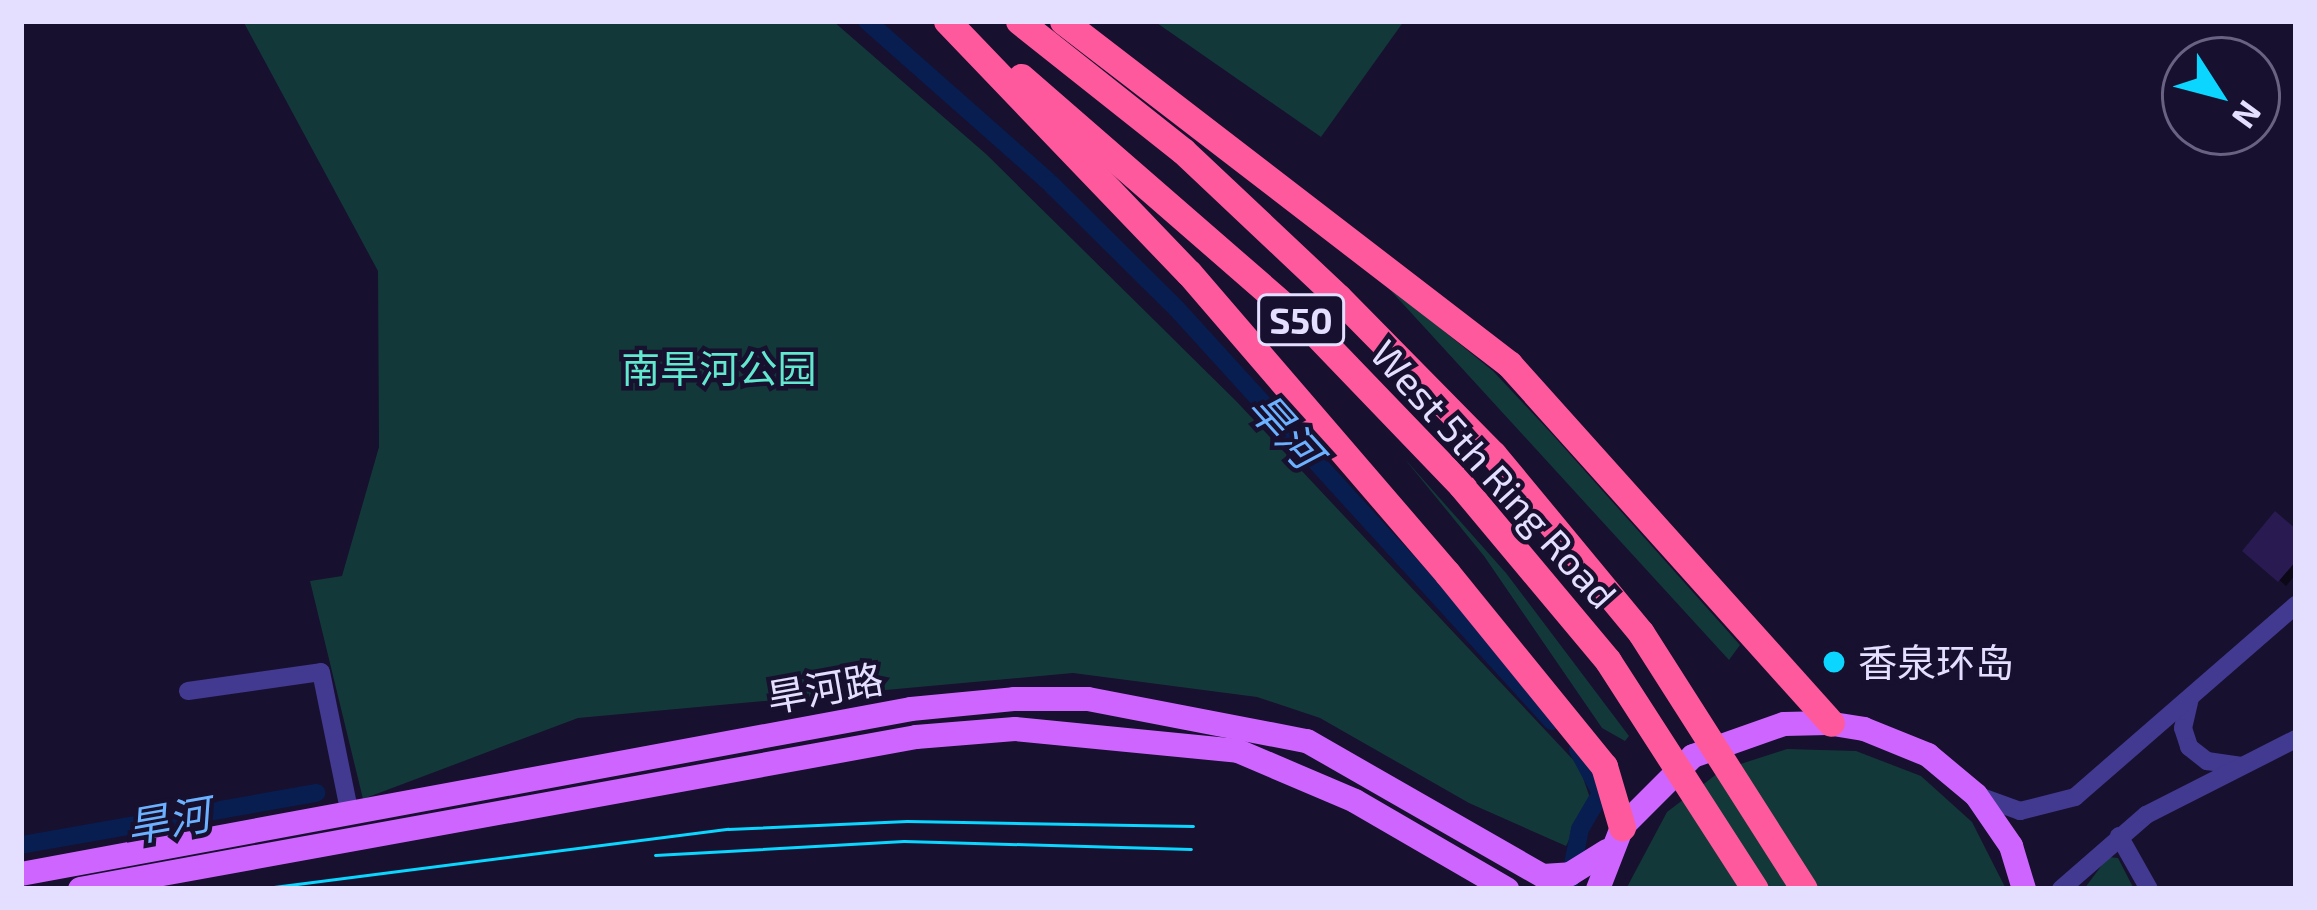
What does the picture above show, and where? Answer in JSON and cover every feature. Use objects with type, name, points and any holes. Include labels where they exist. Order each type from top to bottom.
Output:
[{"type":"highway","name":"West 5th Ring Road","points":[[950,21],[1153,184],[1310,328],[1461,485],[1608,661],[1756,889]]},
{"type":"highway","points":[[950,21],[1189,273],[1447,572],[1604,766],[1615,839]]},
{"type":"highway","name":"West 5th Ring Road","points":[[1019,21],[1183,151],[1338,297],[1493,454],[1641,633],[1804,889]]},
{"type":"highway","points":[[1063,21],[1509,364],[1831,723]]},
{"type":"main road","name":"旱河路","points":[[21,874],[349,809],[911,710],[1088,698],[1307,741],[1536,874],[1570,874],[1615,839]]},
{"type":"main road","points":[[1598,889],[1615,839],[1693,756],[1784,724],[1831,723],[1928,755],[1976,795],[2011,846],[2024,889]]},
{"type":"main road","name":"旱河路","points":[[80,889],[916,737],[1015,728],[1238,751],[1355,801],[1508,889]]},
{"type":"street","points":[[1976,795],[2020,812],[2075,797],[2296,605]]},
{"type":"street","points":[[188,691],[321,672],[349,809]]},
{"type":"street","points":[[2190,698],[2183,728],[2189,747],[2207,761],[2242,766]]},
{"type":"street","points":[[2061,889],[2119,836],[2296,739]]},
{"type":"street","points":[[2119,836],[2149,889]]},
{"type":"green space","name":"南旱河公园","points":[[243,21],[833,21],[986,154],[1237,402],[1579,766],[1590,798],[1566,846],[1469,803],[1320,718],[1257,697],[1073,673],[578,718],[363,799],[310,581],[342,576],[379,447],[378,271]]},
{"type":"green space","points":[[1154,21],[1404,21],[1321,137]]},
{"type":"green space","points":[[1382,281],[1493,371],[1552,434],[1740,645],[1729,660]]},
{"type":"green space","points":[[1404,458],[1506,573],[1629,736],[1625,741],[1602,728],[1484,556]]},
{"type":"green space","points":[[1787,749],[1856,751],[1921,776],[1972,822],[2006,889],[1626,889],[1667,812],[1722,770]]},
{"type":"green space","points":[[2108,857],[2118,858],[2134,889],[2084,889]]},
{"type":"building","points":[[2275,511],[2296,529],[2296,561],[2278,582],[2242,551]]},
{"type":"waterway","name":"旱河","points":[[867,21],[1051,184],[1177,309],[1552,721]]},
{"type":"waterway","name":"旱河","points":[[1568,889],[1580,829],[1601,793],[1578,750]]},
{"type":"waterway","name":"旱河","points":[[21,845],[316,793]]},
{"type":"tram line","points":[[258,889],[728,829],[907,821],[1193,826]]},
{"type":"tram line","points":[[655,855],[904,841],[1191,849]]},
{"type":"place","name":"香泉环岛","points":[[1834,662]]}]
